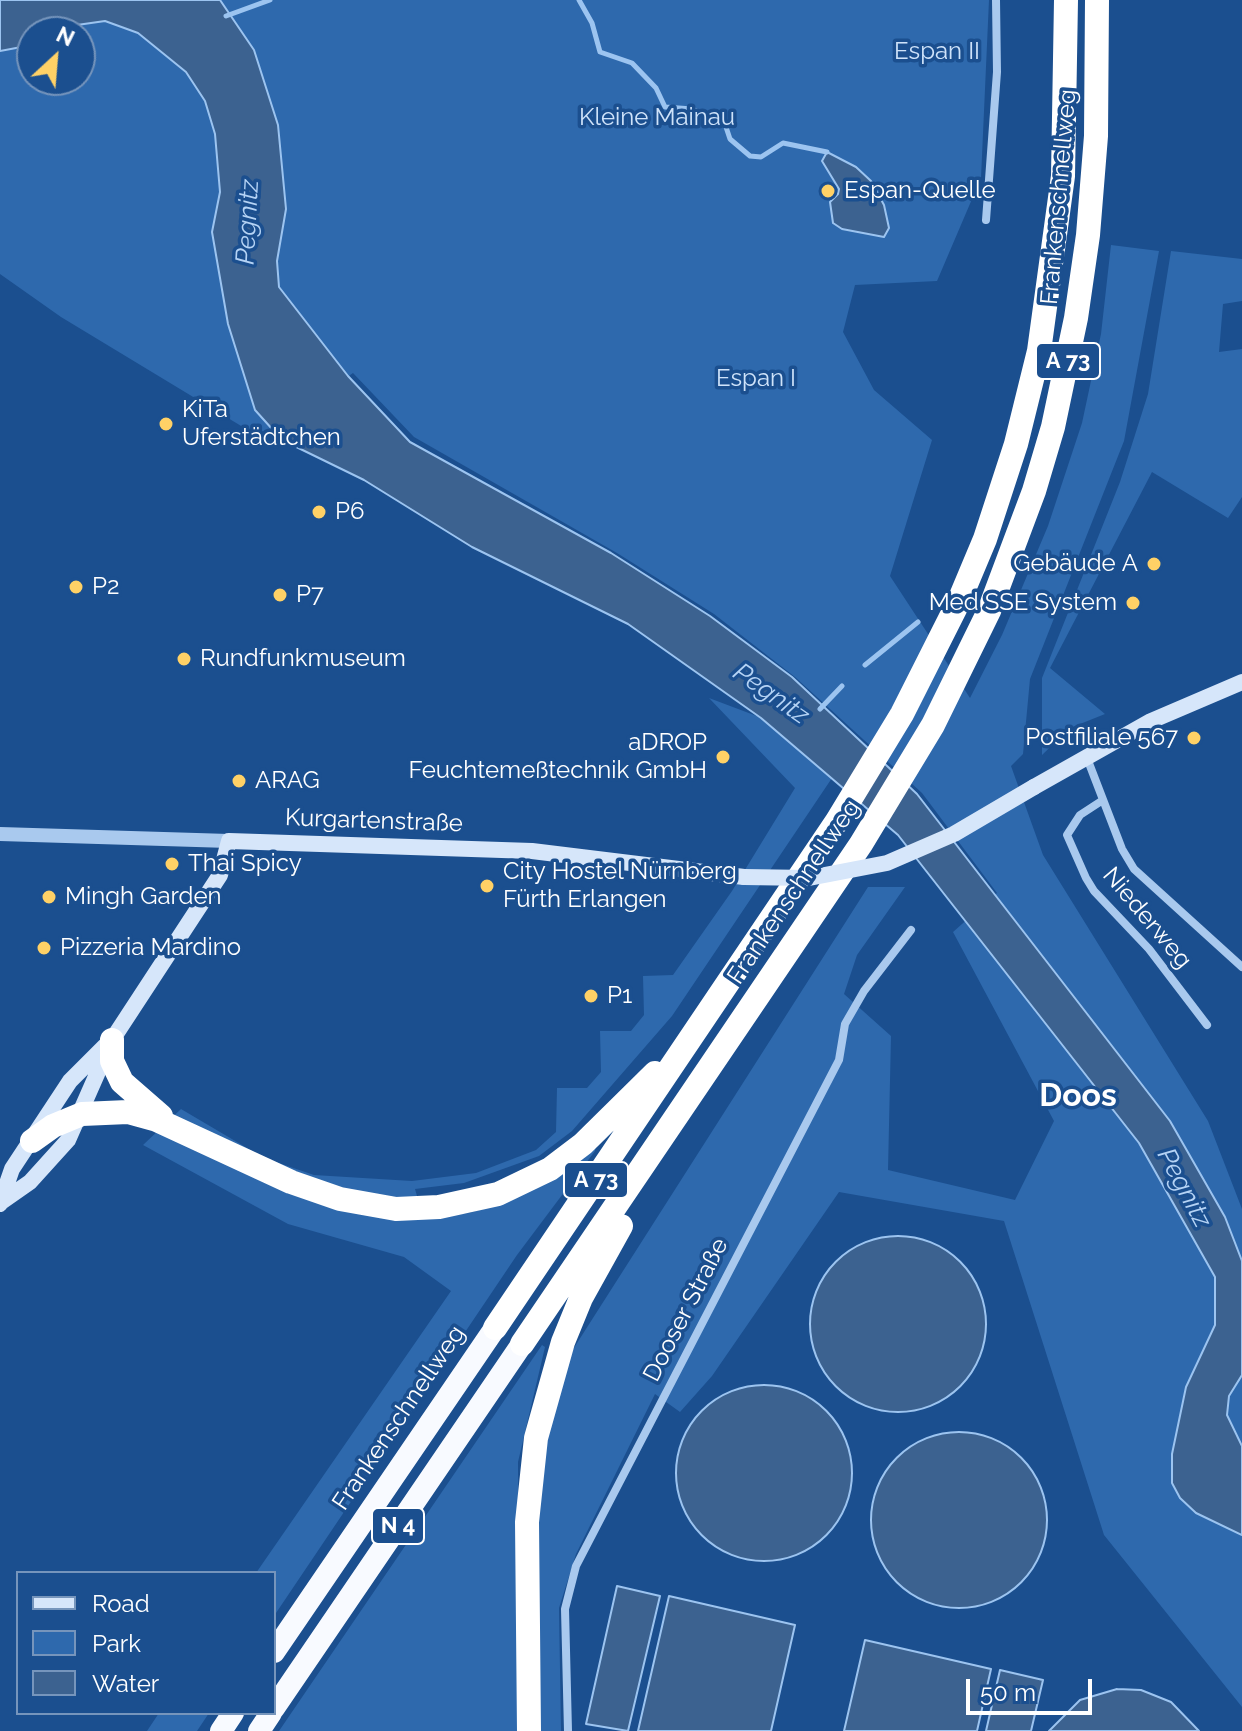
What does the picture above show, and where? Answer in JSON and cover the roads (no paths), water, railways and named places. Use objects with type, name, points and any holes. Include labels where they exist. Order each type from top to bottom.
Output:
[{"type":"highway","name":"Frankenschnellweg","points":[[276,1649],[837,821],[923,677],[985,539],[1016,444],[1039,351],[1063,176],[1066,0]]},
{"type":"highway","name":"Frankenschnellweg","points":[[276,1705],[861,844],[946,702],[1011,557],[1053,427],[1068,361],[1083,276],[1092,193],[1097,0]]},
{"type":"highway","points":[[32,1141],[53,1126],[82,1114],[128,1112],[175,1128],[291,1182],[340,1199],[396,1209],[454,1206],[512,1189],[562,1161],[608,1120],[696,1031]]},
{"type":"highway","points":[[112,1040],[112,1061],[122,1082],[175,1128]]},
{"type":"highway","points":[[529,1731],[528,1498],[544,1398],[581,1298],[693,1094]]},
{"type":"main road","name":"Kurgartenstraße","points":[[229,841],[532,851],[744,877],[825,877],[887,863],[954,834],[1151,721],[1242,682]]},
{"type":"main road","points":[[0,1204],[30,1182],[58,1153],[82,1114],[112,1040],[220,875],[229,841]]},
{"type":"main road","points":[[0,1204],[12,1169],[70,1081],[112,1040]]},
{"type":"street","points":[[986,220],[997,72],[996,0]]},
{"type":"street","points":[[1086,757],[1134,869],[1242,967]]},
{"type":"street","name":"Niederweg","points":[[1103,800],[1080,815],[1067,835],[1086,878],[1094,891],[1149,949],[1207,1025]]},
{"type":"street","name":"Kurgartenstraße","points":[[0,834],[229,841]]},
{"type":"street","name":"Dooser Straße","points":[[568,1731],[565,1609],[576,1566],[839,1060],[845,1024],[864,991],[911,930]]},
{"type":"water","name":"Pegnitz","points":[[0,0],[220,0],[254,50],[278,125],[286,209],[277,261],[279,287],[348,376],[410,442],[611,553],[710,616],[792,677],[917,794],[1170,1121],[1225,1217],[1242,1261],[1242,1375],[1229,1396],[1227,1415],[1242,1446],[1242,1535],[1196,1513],[1180,1498],[1172,1483],[1172,1454],[1186,1387],[1215,1325],[1215,1277],[1139,1143],[898,835],[761,718],[628,624],[472,547],[364,480],[282,440],[255,410],[228,324],[212,232],[220,192],[215,134],[205,101],[186,72],[138,33],[105,21],[96,22],[96,16],[16,16],[16,48],[0,51]]},
{"type":"water","points":[[827,152],[856,167],[871,181],[884,205],[889,228],[884,237],[842,229],[833,223],[830,202],[839,189],[822,161]]},
{"type":"water","points":[[898,1236],[932,1243],[960,1262],[979,1290],[986,1324],[979,1358],[960,1386],[932,1405],[898,1412],[864,1405],[836,1386],[817,1358],[810,1324],[817,1290],[836,1262],[864,1243]]},
{"type":"water","points":[[764,1385],[798,1392],[826,1411],[845,1439],[852,1473],[845,1507],[826,1535],[798,1554],[764,1561],[730,1554],[702,1535],[683,1507],[676,1473],[683,1439],[702,1411],[730,1392]]},
{"type":"water","points":[[959,1432],[993,1439],[1021,1458],[1040,1486],[1047,1520],[1040,1554],[1021,1582],[993,1601],[959,1608],[925,1601],[897,1582],[878,1554],[871,1520],[878,1486],[897,1458],[925,1439]]},
{"type":"water","points":[[617,1586],[660,1596],[628,1731],[586,1724]]},
{"type":"water","points":[[669,1596],[795,1625],[771,1731],[638,1731]]},
{"type":"water","points":[[865,1640],[991,1669],[977,1731],[844,1731]]},
{"type":"water","points":[[1000,1670],[1043,1680],[1031,1731],[986,1731]]},
{"type":"water","points":[[1117,1689],[1141,1690],[1171,1702],[1199,1731],[1049,1731],[1080,1700]]},
{"type":"waterway","points":[[226,16],[270,0]]},
{"type":"waterway","points":[[579,0],[592,23],[600,52],[632,63],[656,88],[665,107],[692,109],[725,124],[730,139],[750,156],[761,157],[783,143],[827,152]]},
{"type":"waterway","points":[[865,665],[918,622]]},
{"type":"waterway","name":"Pegnitz","points":[[820,709],[842,686]]},
{"type":"place","name":"Espan-Quelle","points":[[828,191]]},
{"type":"place","name":"KiTa Uferstädtchen","points":[[166,424]]},
{"type":"place","name":"P6","points":[[319,512]]},
{"type":"place","name":"Gebäude A","points":[[1154,564]]},
{"type":"place","name":"P2","points":[[76,587]]},
{"type":"place","name":"P7","points":[[280,595]]},
{"type":"place","name":"Med SSE System","points":[[1133,603]]},
{"type":"place","name":"Rundfunkmuseum","points":[[184,659]]},
{"type":"place","name":"Postfiliale 567","points":[[1194,738]]},
{"type":"place","name":"aDROP Feuchtemeßtechnik GmbH","points":[[723,757]]},
{"type":"place","name":"ARAG","points":[[239,781]]},
{"type":"place","name":"Thai Spicy","points":[[172,864]]},
{"type":"place","name":"City Hostel Nürnberg Fürth Erlangen","points":[[487,886]]},
{"type":"place","name":"Mingh Garden","points":[[49,897]]},
{"type":"place","name":"Pizzeria Mardino","points":[[44,948]]},
{"type":"place","name":"P1","points":[[591,996]]},
{"type":"district","name":"Doos","points":[[1078,1096]]},
{"type":"park label","name":"Espan II","points":[[937,52]]},
{"type":"park label","name":"Kleine Mainau","points":[[657,118]]},
{"type":"park label","name":"Espan I","points":[[756,379]]}]
